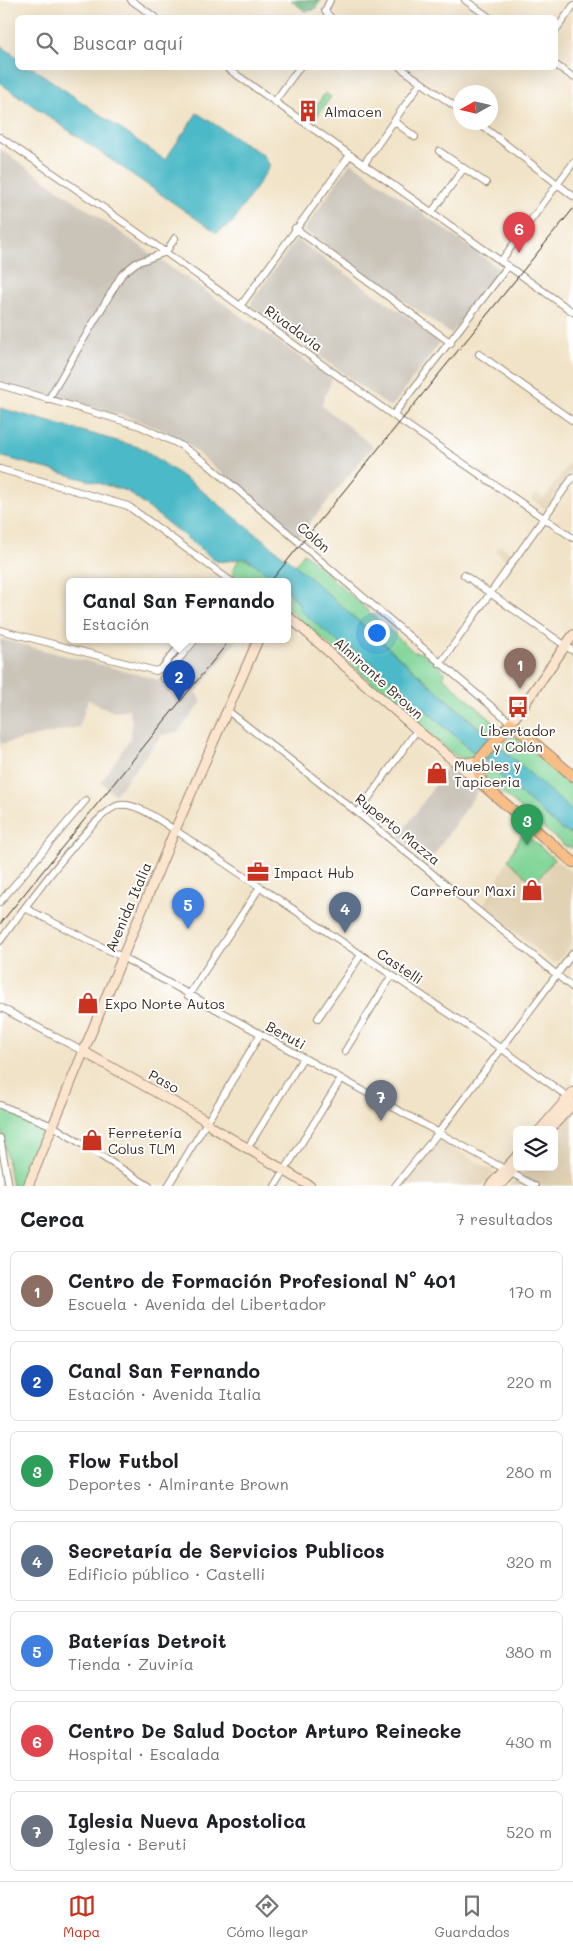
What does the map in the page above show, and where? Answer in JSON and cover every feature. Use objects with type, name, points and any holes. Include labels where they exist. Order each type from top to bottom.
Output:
[{"type":"main road","points":[[483,785],[478,772],[478,761],[511,723]]},
{"type":"main road","name":"Colón","points":[[511,723],[573,776]]},
{"type":"main road","name":"Almirante Brown","points":[[483,785],[573,862]]},
{"type":"main road","points":[[561,852],[573,852]]},
{"type":"street","points":[[131,0],[152,15]]},
{"type":"street","points":[[328,15],[325,11],[330,0]]},
{"type":"street","points":[[466,0],[486,15]]},
{"type":"street","points":[[558,27],[573,6]]},
{"type":"street","points":[[558,66],[573,77]]},
{"type":"street","points":[[230,70],[573,312]]},
{"type":"street","points":[[275,101],[298,70]]},
{"type":"street","points":[[404,70],[453,105]]},
{"type":"street","points":[[364,164],[421,82]]},
{"type":"street","points":[[394,121],[415,137]]},
{"type":"street","points":[[487,130],[573,196]]},
{"type":"street","name":"Rivadavia","points":[[0,137],[241,305],[393,415],[573,538]]},
{"type":"street","points":[[440,151],[486,183]]},
{"type":"street","points":[[241,305],[295,228],[350,155]]},
{"type":"street","points":[[501,261],[573,163]]},
{"type":"street","points":[[432,212],[464,168]]},
{"type":"street","points":[[295,228],[451,343]]},
{"type":"street","points":[[48,400],[122,274],[136,263],[166,252],[175,238]]},
{"type":"street","points":[[393,415],[451,343],[508,266]]},
{"type":"street","points":[[479,354],[573,422]]},
{"type":"street","name":"Colón","points":[[0,385],[140,426],[180,445],[205,462],[511,723]]},
{"type":"street","points":[[0,469],[128,506],[226,578]]},
{"type":"street","points":[[440,664],[573,477]]},
{"type":"street","points":[[464,575],[569,649]]},
{"type":"street","name":"Almirante Brown","points":[[291,619],[417,730],[483,785]]},
{"type":"street","points":[[0,630],[156,671],[162,668],[182,643]]},
{"type":"street","points":[[511,723],[569,649],[573,635]]},
{"type":"street","points":[[163,678],[192,643]]},
{"type":"street","name":"Avenida Italia","points":[[28,1186],[175,830],[257,643]]},
{"type":"street","name":"Ruperto Mazza","points":[[228,710],[573,988]]},
{"type":"street","points":[[358,813],[417,730]]},
{"type":"street","points":[[453,760],[466,763],[478,761]]},
{"type":"street","points":[[0,902],[86,800]]},
{"type":"street","name":"Castelli","points":[[24,908],[88,829],[109,808],[119,805],[134,807],[175,830],[572,1098]]},
{"type":"street","points":[[188,996],[260,887]]},
{"type":"street","points":[[0,941],[24,908]]},
{"type":"street","name":"Beruti","points":[[24,908],[122,957],[188,996],[510,1170],[535,1186]]},
{"type":"street","points":[[395,1186],[502,1049],[573,953]]},
{"type":"street","points":[[318,1018],[361,955]]},
{"type":"street","points":[[345,1051],[392,975]]},
{"type":"street","name":"Paso","points":[[0,1007],[207,1122],[247,1149],[310,1186]]},
{"type":"street","points":[[168,1186],[260,1035]]},
{"type":"street","points":[[247,1149],[303,1058]]},
{"type":"street","points":[[275,1186],[341,1080]]},
{"type":"street","points":[[544,1126],[572,1098]]},
{"type":"street","points":[[553,1126],[572,1098]]},
{"type":"street","points":[[0,1105],[53,1126],[149,1186]]},
{"type":"street","points":[[0,1138],[9,1186]]},
{"type":"street","points":[[490,1186],[510,1170]]},
{"type":"street","points":[[500,1186],[510,1170]]},
{"type":"shaded area","points":[[0,149],[332,379],[321,405],[373,446],[298,537],[187,444],[164,431],[132,418],[0,382]]},
{"type":"shaded area","points":[[351,162],[500,269],[451,334],[304,230]]},
{"type":"shaded area","points":[[296,239],[438,338],[439,344],[393,405],[388,406],[252,307],[251,302]]},
{"type":"shaded area","points":[[573,457],[573,469],[545,509],[532,499],[536,494],[544,499]]},
{"type":"shaded area","points":[[500,545],[512,553],[508,560],[496,552]]},
{"type":"shaded area","points":[[0,639],[156,679],[166,678],[195,643],[235,643],[196,693],[202,702],[178,732],[162,735],[115,795],[101,782],[130,739],[132,722],[129,709],[114,712],[88,700],[79,727],[0,744]]},
{"type":"shaded area","points":[[450,763],[480,788],[429,862],[399,837]]},
{"type":"shaded area","name":"Carrefour Maxi","points":[[523,832],[573,874],[573,941],[558,961],[553,963],[483,906]]},
{"type":"shaded area","points":[[573,1114],[573,1186],[509,1186],[522,1171],[558,1171],[558,1131]]},
{"type":"shaded area","points":[[436,1141],[442,1142],[494,1172],[482,1186],[400,1186]]},
{"type":"green space","points":[[291,0],[321,0],[314,10],[305,11]]},
{"type":"green space","points":[[325,93],[331,97],[317,116],[312,113]]},
{"type":"green space","points":[[304,553],[414,652],[423,653],[444,671],[444,678],[496,724],[489,736],[295,565]]},
{"type":"green space","points":[[243,558],[256,564],[274,578],[234,578],[233,570],[239,559]]},
{"type":"green space","points":[[291,594],[299,604],[371,662],[475,754],[467,759],[454,755],[291,612]]},
{"type":"green space","points":[[513,735],[573,785],[573,812],[500,747]]},
{"type":"green space","points":[[486,764],[562,830],[571,834],[573,832],[573,848],[565,846],[487,780],[483,774]]},
{"type":"green space","points":[[523,832],[554,859],[534,884],[508,860]]},
{"type":"green space","points":[[2,1108],[44,1127],[21,1186],[12,1186],[0,1121],[0,1109]]},
{"type":"water","points":[[0,45],[15,56],[15,70],[36,70],[165,160],[197,113],[263,155],[270,166],[232,223],[217,233],[0,83]]},
{"type":"water","points":[[0,408],[142,448],[192,483],[295,565],[573,812],[573,832],[571,834],[562,830],[371,662],[351,648],[345,648],[299,609],[299,604],[291,594],[291,578],[274,578],[248,559],[216,561],[127,491],[0,456]]},
{"type":"tram line","points":[[273,578],[573,209]]},
{"type":"tram line","points":[[0,924],[228,643]]},
{"type":"place","name":"Almacen","points":[[308,111]]},
{"type":"place","name":"Centro De Salud Doctor Arturo Reinecke","points":[[519,253]]},
{"type":"place","name":"Centro de Formación Profesional N° 401","points":[[520,689]]},
{"type":"place","name":"Canal San Fernando","points":[[179,701]]},
{"type":"place","name":"Libertador y Colón","points":[[518,707]]},
{"type":"place","name":"Muebles y Tapiceria","points":[[437,773]]},
{"type":"place","name":"Flow Futbol","points":[[527,845]]},
{"type":"place","name":"Impact Hub","points":[[258,872]]},
{"type":"place","name":"Carrefour Maxi","points":[[532,890]]},
{"type":"place","name":"Baterías Detroit","points":[[188,929]]},
{"type":"place","name":"Secretaría de Servicios Publicos","points":[[345,933]]},
{"type":"place","name":"Expo Norte Autos","points":[[88,1003]]},
{"type":"place","name":"Iglesia Nueva Apostolica","points":[[381,1121]]},
{"type":"place","name":"Ferretería Colus TLM","points":[[92,1140]]}]
